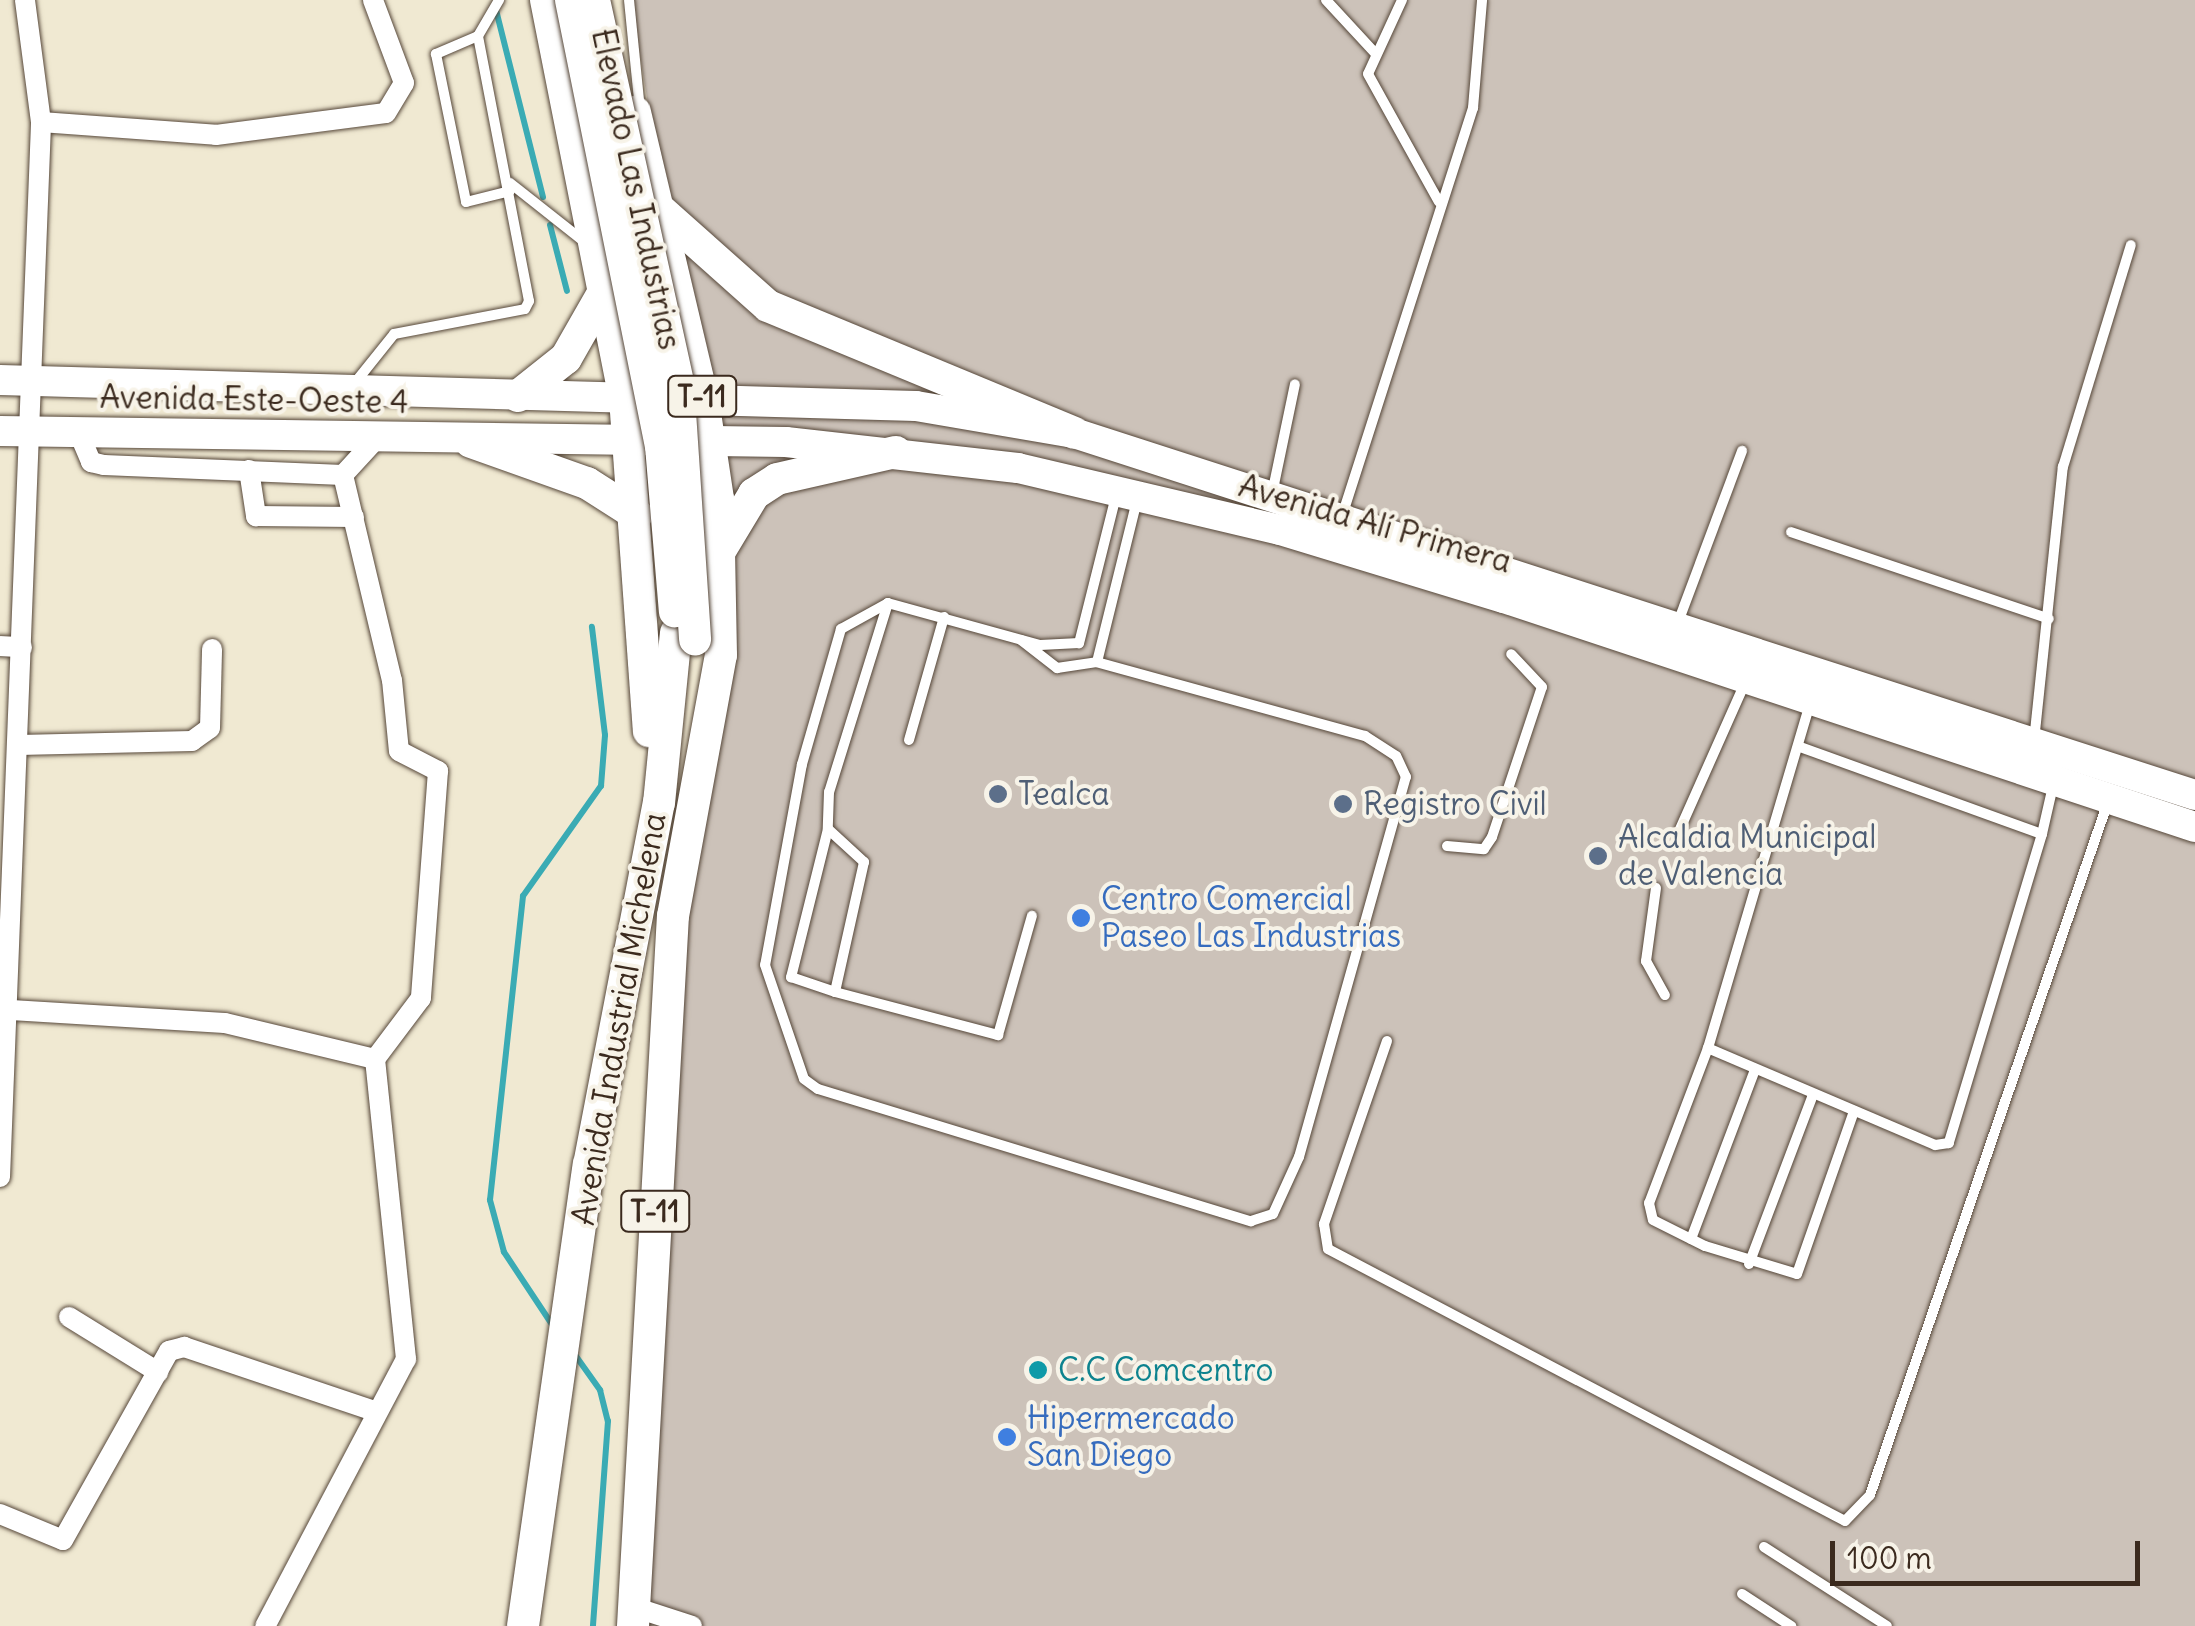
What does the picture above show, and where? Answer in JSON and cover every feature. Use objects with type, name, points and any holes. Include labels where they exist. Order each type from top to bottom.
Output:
[{"type":"main road","name":"Avenida Industrial Michelena","points":[[546,0],[604,271],[625,398],[637,516],[649,746],[675,789],[634,1616]]},
{"type":"main road","name":"Elevado Las Industrias","points":[[571,0],[662,446],[686,636]]},
{"type":"main road","name":"Elevado Las Industrias","points":[[594,0],[678,382],[686,636],[675,789]]},
{"type":"main road","name":"Avenida Industrial Michelena","points":[[522,1626],[572,1280],[675,789],[710,746],[721,549],[703,400],[610,0]]},
{"type":"main road","points":[[656,206],[716,269],[768,306],[1074,434]]},
{"type":"main road","points":[[518,396],[566,358],[604,271]]},
{"type":"main road","name":"Avenida Alí Primera","points":[[13,380],[916,406],[1074,434],[1677,626],[1815,686],[2038,764],[2114,784],[2195,795]]},
{"type":"main road","name":"Avenida Este-Oeste 4","points":[[14,431],[378,437],[506,444]]},
{"type":"main road","points":[[471,442],[586,483],[637,516]]},
{"type":"main road","name":"Avenida Alí Primera","points":[[506,444],[709,442],[896,452],[1018,468],[1127,497],[1280,530],[1747,677],[1815,686]]},
{"type":"main road","points":[[721,549],[754,494],[776,479],[896,452]]},
{"type":"main road","points":[[1127,497],[1262,492]]},
{"type":"main road","name":"Avenida Alí Primera","points":[[2038,764],[2114,784],[2195,827]]},
{"type":"street","points":[[0,1177],[11,1010],[5,889],[19,744],[11,646],[13,380],[41,122],[25,0]]},
{"type":"street","points":[[41,122],[216,135],[386,114],[404,83],[373,0]]},
{"type":"street","points":[[78,431],[91,462],[104,465],[342,474],[378,437]]},
{"type":"street","points":[[249,470],[256,516],[354,517]]},
{"type":"street","points":[[264,1626],[371,1410],[406,1358],[375,1059],[421,998],[438,771],[399,751],[354,517],[342,474]]},
{"type":"street","points":[[19,744],[192,741],[210,728],[212,649]]},
{"type":"street","points":[[11,1010],[224,1023],[375,1059]]},
{"type":"street","points":[[69,1316],[158,1372]]},
{"type":"street","points":[[0,1514],[63,1540],[169,1351],[184,1347],[371,1410]]},
{"type":"street","points":[[634,1616],[692,1626]]},
{"type":"lane","points":[[499,0],[478,36],[436,54],[466,202],[510,186]]},
{"type":"lane","name":"Avenida Industrial Michelena","points":[[630,0],[639,131]]},
{"type":"lane","points":[[1326,0],[1375,53]]},
{"type":"lane","points":[[1402,0],[1368,74],[1439,202]]},
{"type":"lane","points":[[1342,517],[1439,202],[1473,108],[1482,0]]},
{"type":"lane","points":[[351,389],[394,334],[525,309],[510,186],[478,36]]},
{"type":"lane","points":[[510,186],[604,271]]},
{"type":"lane","points":[[1708,1048],[1814,1095],[1949,1143],[2042,834],[2038,764],[2062,466],[2132,245]]},
{"type":"lane","points":[[1262,492],[1295,384]]},
{"type":"lane","points":[[1677,626],[1742,451]]},
{"type":"lane","points":[[1020,639],[1057,668],[1097,662],[1365,736],[1396,756],[1406,777],[1299,1157],[1273,1214],[1251,1221],[804,1080],[771,992],[766,940],[841,629],[888,602],[1064,649],[1079,643],[1127,497]]},
{"type":"lane","points":[[1097,662],[1127,497]]},
{"type":"lane","points":[[1791,532],[2049,619]]},
{"type":"lane","points":[[888,602],[829,792],[828,829],[791,976],[834,992],[998,1035],[1032,916]]},
{"type":"lane","points":[[909,740],[944,616]]},
{"type":"lane","points":[[1447,846],[1484,849],[1542,687],[1511,654]]},
{"type":"lane","points":[[1680,828],[1747,677]]},
{"type":"lane","points":[[1815,686],[1708,1048],[1649,1204],[1653,1220],[1749,1264],[1797,1274],[1806,1261],[1854,1110]]},
{"type":"lane","points":[[1800,746],[2042,834]]},
{"type":"lane","points":[[1386,1041],[1324,1224],[1328,1248],[1845,1521],[1870,1496],[2114,784]]},
{"type":"lane","points":[[828,829],[864,862],[834,992]]},
{"type":"lane","points":[[1656,888],[1646,961],[1665,995]]},
{"type":"lane","points":[[1691,1239],[1755,1070]]},
{"type":"lane","points":[[1749,1264],[1814,1095]]},
{"type":"lane","points":[[1764,1547],[1887,1626]]},
{"type":"lane","points":[[1742,1594],[1791,1626]]},
{"type":"shaded area","points":[[631,0],[2195,0],[2195,1626],[633,1626],[664,1022],[721,549]]},
{"type":"waterway","points":[[495,6],[543,197]]},
{"type":"waterway","points":[[550,225],[567,291]]},
{"type":"waterway","points":[[553,1326],[504,1252],[490,1200],[523,896],[601,786],[605,735],[592,627]]},
{"type":"waterway","points":[[573,1352],[600,1390],[608,1421],[593,1626]]},
{"type":"place","name":"Tealca","points":[[998,794]]},
{"type":"place","name":"Registro Civil","points":[[1343,804]]},
{"type":"place","name":"Alcaldia Municipal de Valencia","points":[[1598,856]]},
{"type":"place","name":"Centro Comercial Paseo Las Industrias","points":[[1081,918]]},
{"type":"place","name":"C.C Comcentro","points":[[1038,1370]]},
{"type":"place","name":"Hipermercado San Diego","points":[[1007,1437]]}]
